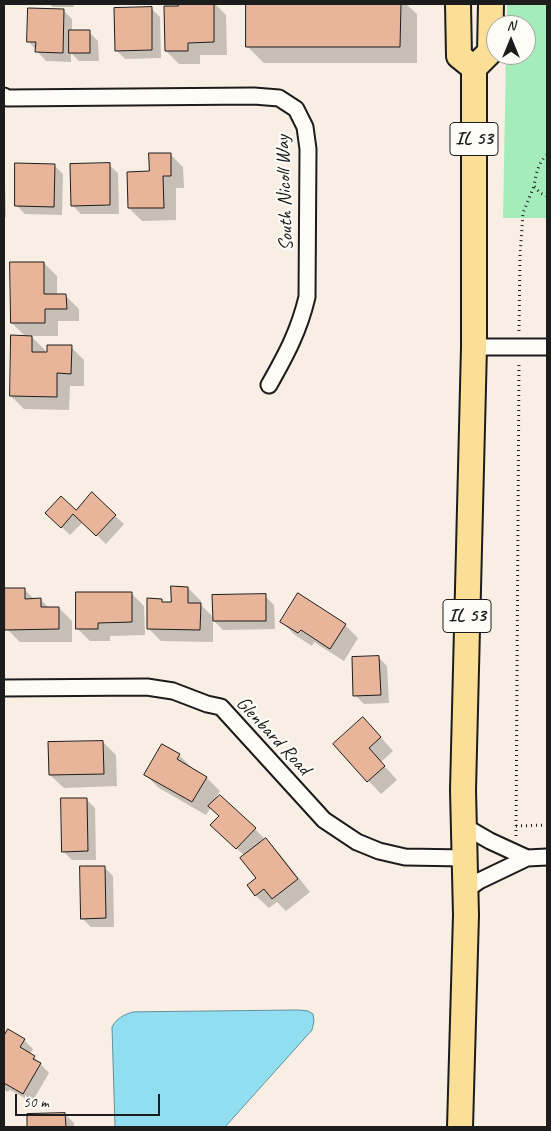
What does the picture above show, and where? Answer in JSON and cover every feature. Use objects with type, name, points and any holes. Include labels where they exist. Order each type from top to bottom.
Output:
[{"type":"main road","points":[[458,4],[459,56],[474,68],[490,52],[491,4]]},
{"type":"main road","name":"IL 53","points":[[460,1127],[466,915],[463,790],[474,347],[474,68]]},
{"type":"street","name":"South Nicoll Way","points":[[4,96],[7,98],[254,96],[279,98],[296,109],[305,126],[308,150],[307,297],[302,319],[269,385]]},
{"type":"street","points":[[474,347],[547,347]]},
{"type":"street","name":"Glenbard Road","points":[[4,688],[147,687],[173,691],[207,704],[221,707],[324,820],[357,842],[379,851],[405,857],[465,858]]},
{"type":"street","points":[[464,826],[490,841],[521,855],[547,857]]},
{"type":"street","points":[[465,891],[521,855]]},
{"type":"path","points":[[521,855],[516,826],[520,256],[524,213],[534,186],[536,170],[547,154]]},
{"type":"path","points":[[534,186],[540,193],[547,196]]},
{"type":"path","points":[[516,826],[547,825]]},
{"type":"green space","points":[[507,4],[547,4],[547,218],[503,218],[506,65],[536,65],[536,15],[507,15]]},
{"type":"water","points":[[308,1011],[313,1014],[312,1030],[225,1127],[115,1127],[112,1027],[121,1017],[133,1012]]},
{"type":"building","points":[[178,4],[214,4],[214,42],[188,43],[188,51],[165,51],[164,6],[178,6]]},
{"type":"building","points":[[246,4],[401,4],[400,47],[246,47]]},
{"type":"building","points":[[152,7],[152,50],[115,51],[114,8]]},
{"type":"building","points":[[28,8],[64,9],[63,53],[35,52],[36,42],[27,42]]},
{"type":"building","points":[[69,30],[90,30],[90,53],[69,53]]},
{"type":"building","points":[[149,153],[171,153],[171,176],[163,176],[164,208],[128,208],[127,172],[149,171]]},
{"type":"building","points":[[15,163],[55,164],[54,207],[15,206]]},
{"type":"building","points":[[110,163],[110,205],[71,206],[70,164]]},
{"type":"building","points":[[10,262],[44,262],[44,294],[66,294],[67,309],[45,309],[45,323],[11,323]]},
{"type":"building","points":[[11,335],[32,336],[32,352],[47,352],[47,345],[72,345],[71,374],[57,373],[57,397],[10,396]]},
{"type":"building","points":[[92,492],[116,515],[96,536],[73,514],[61,528],[45,513],[61,496],[76,510]]},
{"type":"building","points":[[171,586],[188,587],[188,603],[201,603],[200,630],[147,629],[147,598],[171,602]]},
{"type":"building","points":[[5,588],[25,588],[25,599],[41,598],[41,607],[59,607],[59,629],[5,630]]},
{"type":"building","points":[[76,592],[132,592],[132,622],[98,623],[98,629],[76,629]]},
{"type":"building","points":[[298,593],[346,624],[330,649],[301,630],[298,633],[280,622]]},
{"type":"building","points":[[266,594],[266,621],[213,621],[212,595]]},
{"type":"building","points":[[379,656],[381,695],[353,696],[352,657]]},
{"type":"building","points":[[363,717],[381,737],[369,748],[385,766],[367,782],[333,744]]},
{"type":"building","points":[[103,741],[104,774],[49,775],[48,742]]},
{"type":"building","points":[[162,744],[180,754],[177,759],[207,777],[192,802],[144,775]]},
{"type":"building","points":[[220,795],[256,828],[236,849],[210,825],[219,816],[208,806]]},
{"type":"building","points":[[61,798],[87,798],[88,851],[62,852]]},
{"type":"building","points":[[266,838],[298,879],[272,899],[264,889],[255,896],[247,885],[256,878],[240,858]]},
{"type":"building","points":[[80,866],[105,866],[106,918],[81,919]]},
{"type":"building","points":[[8,1029],[25,1039],[20,1047],[35,1056],[33,1059],[41,1063],[23,1094],[4,1083],[4,1036]]},
{"type":"building","points":[[65,1113],[66,1127],[27,1127],[27,1114]]}]
